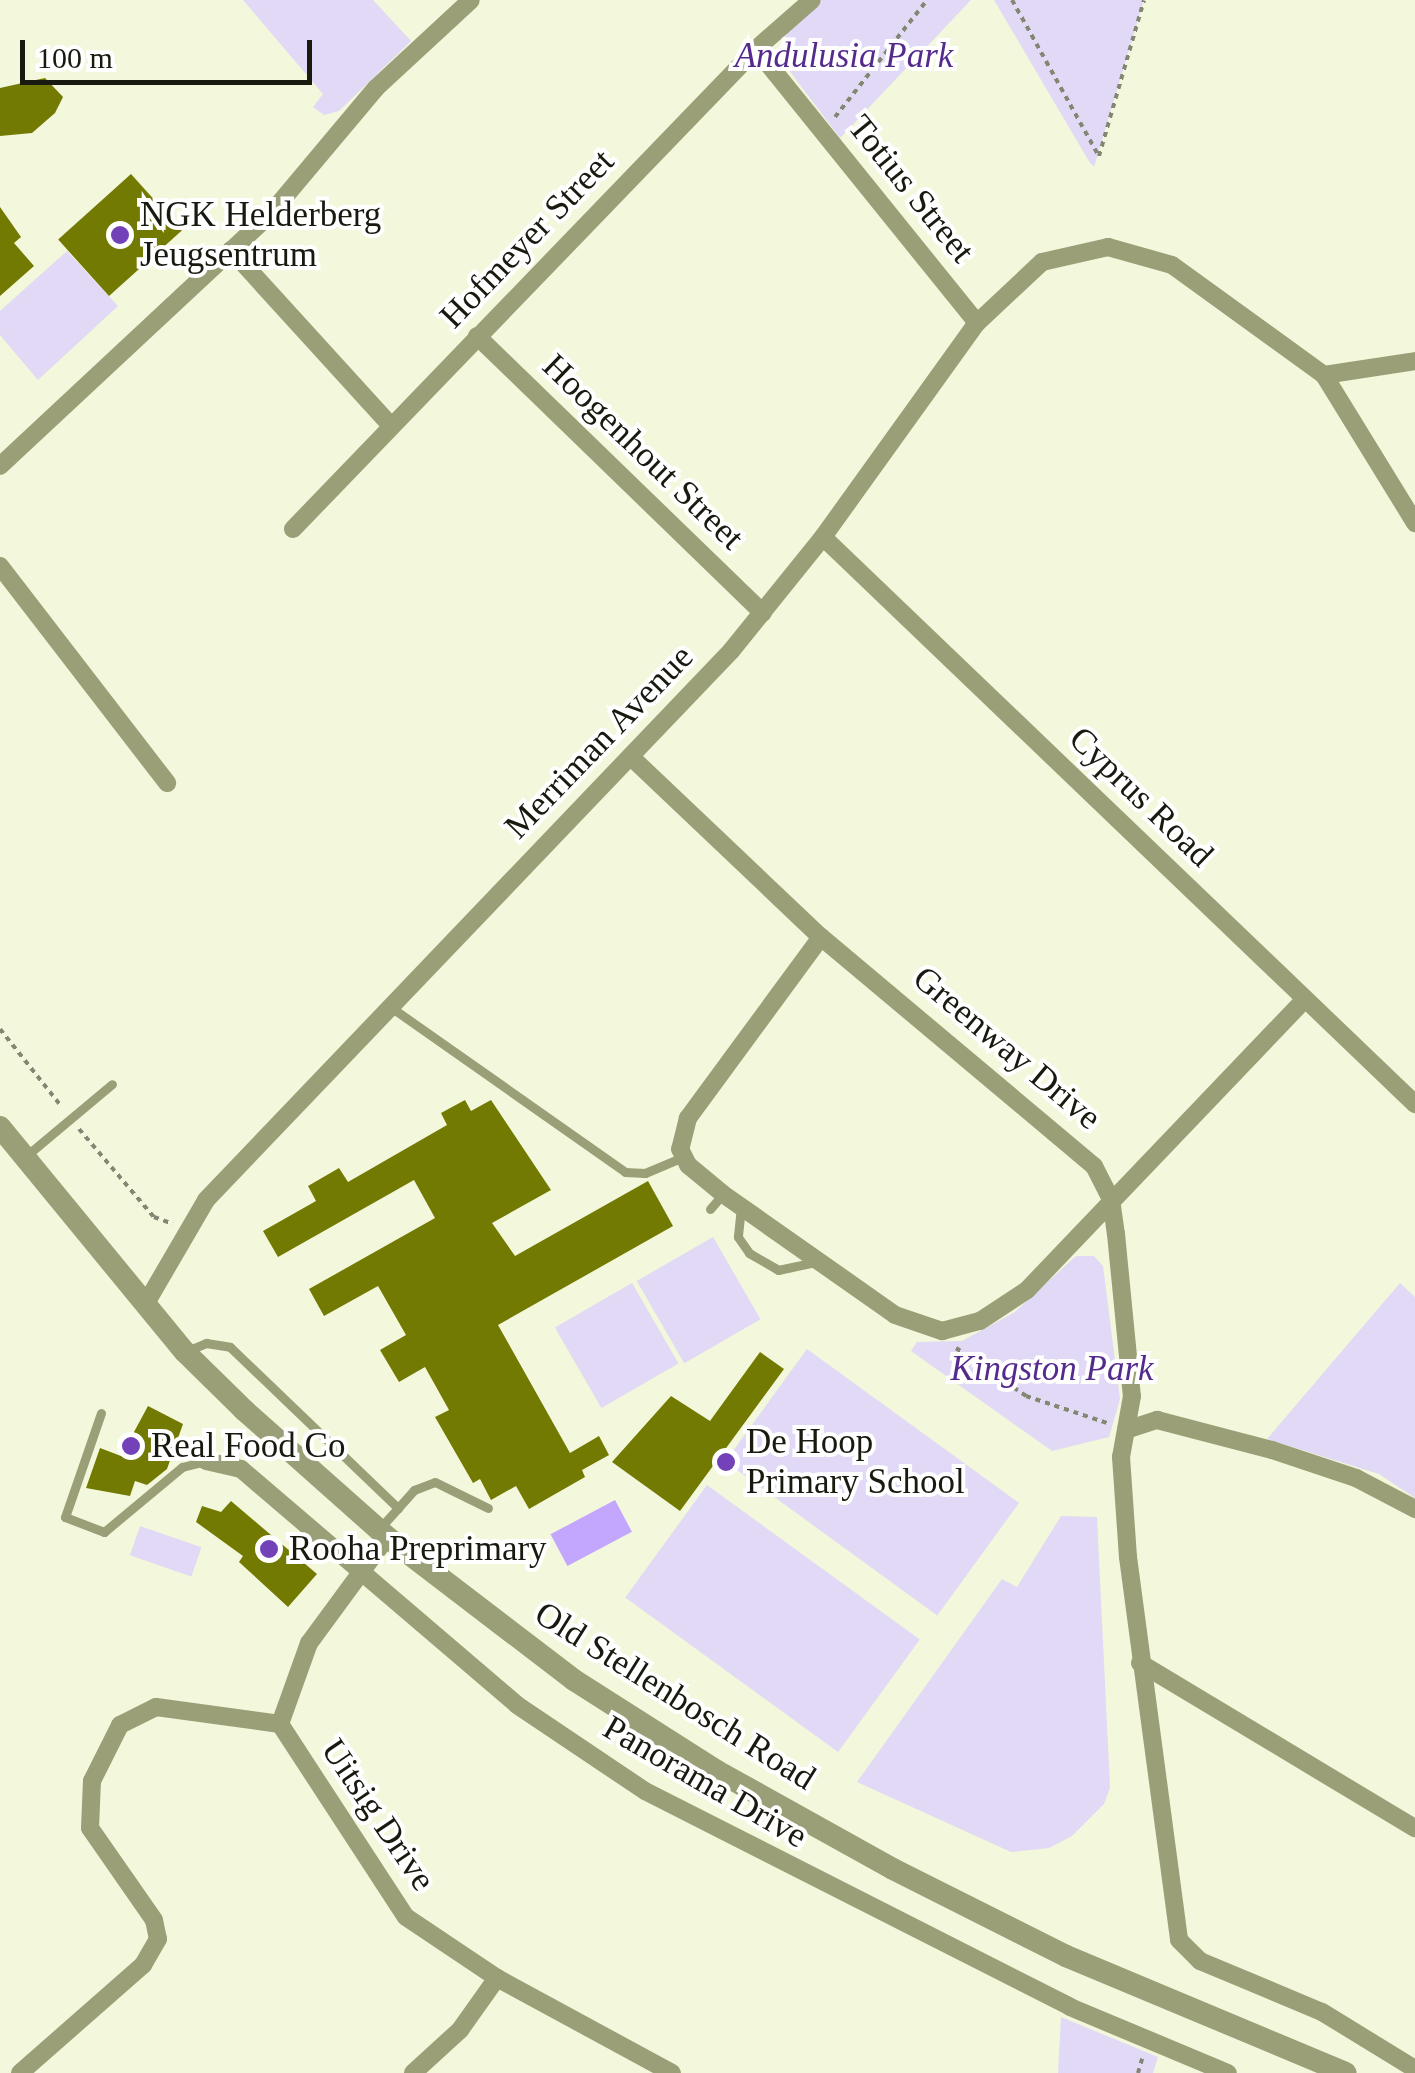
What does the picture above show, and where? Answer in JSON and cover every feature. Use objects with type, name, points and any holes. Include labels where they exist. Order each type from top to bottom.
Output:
[{"type":"street","points":[[0,466],[307,177],[376,88],[470,0]]},
{"type":"street","name":"Hofmeyer Street","points":[[293,529],[756,49],[812,0]]},
{"type":"street","name":"Totius Street","points":[[756,49],[977,323]]},
{"type":"street","name":"Merriman Avenue","points":[[145,1305],[187,1230],[219,1184],[632,757],[763,613],[823,537],[977,323],[1042,262],[1108,247],[1172,265],[1324,375]]},
{"type":"street","points":[[231,250],[391,426]]},
{"type":"street","name":"Hoogenhout Street","points":[[478,336],[763,613]]},
{"type":"street","points":[[1415,361],[1324,375],[1415,523]]},
{"type":"street","name":"Cyprus Road","points":[[823,537],[1415,1104]]},
{"type":"street","points":[[0,566],[167,783]]},
{"type":"street","name":"Greenway Drive","points":[[632,757],[821,937],[1072,1142],[1111,1199],[1132,1396],[1122,1479],[1140,1663],[1174,1925],[1200,1960],[1322,2012],[1415,2069]]},
{"type":"street","points":[[821,937],[688,1118],[679,1138],[683,1157],[716,1201],[741,1206],[895,1315],[928,1328],[962,1327],[1004,1307],[1305,998]]},
{"type":"street","name":"Old Stellenbosch Road","points":[[0,1127],[185,1352],[383,1533],[574,1680],[717,1771],[1066,1956],[1346,2073]]},
{"type":"street","points":[[1126,1430],[1157,1420],[1236,1440],[1356,1478],[1415,1509]]},
{"type":"street","name":"Panorama Drive","points":[[206,1461],[241,1469],[518,1705],[645,1791],[1070,2007],[1228,2073]]},
{"type":"street","name":"Uitsig Drive","points":[[383,1533],[360,1573],[309,1643],[280,1724],[406,1917],[497,1978],[672,2073]]},
{"type":"street","points":[[1140,1663],[1415,1828]]},
{"type":"street","points":[[20,2073],[151,1957],[158,1938],[154,1920],[101,1853],[90,1828],[92,1781],[120,1725],[156,1708],[280,1724]]},
{"type":"street","points":[[414,2073],[460,2030],[497,1978]]},
{"type":"lane","points":[[392,1008],[625,1172],[640,1174],[683,1157]]},
{"type":"lane","points":[[24,1158],[112,1084]]},
{"type":"lane","points":[[741,1206],[738,1237],[749,1253],[778,1270],[819,1261]]},
{"type":"lane","points":[[185,1352],[206,1343],[230,1347],[398,1508]]},
{"type":"lane","points":[[101,1413],[65,1518],[104,1532],[182,1467],[206,1461]]},
{"type":"lane","points":[[383,1533],[414,1490],[435,1482],[488,1508]]},
{"type":"path","points":[[825,134],[852,88],[927,0]]},
{"type":"path","points":[[1012,0],[1099,156],[1144,0]]},
{"type":"path","points":[[0,1029],[154,1217],[187,1230]]},
{"type":"path","points":[[928,1328],[1026,1396],[1126,1430]]},
{"type":"green space","points":[[243,0],[373,0],[411,41],[339,111],[324,115],[313,107],[323,94]]},
{"type":"green space","name":"Andulusia Park","points":[[822,0],[971,0],[840,138],[779,57],[788,30]]},
{"type":"green space","name":"Andulusia Park","points":[[994,0],[1144,0],[1094,167],[1090,163]]},
{"type":"green space","points":[[67,251],[118,306],[38,380],[0,335],[0,311]]},
{"type":"green space","points":[[713,1237],[761,1319],[684,1363],[637,1281]]},
{"type":"green space","name":"Kingston Park","points":[[1076,1256],[1094,1256],[1103,1266],[1120,1399],[1109,1437],[1052,1451],[911,1351],[917,1342],[962,1341],[1015,1312]]},
{"type":"green space","points":[[632,1283],[678,1364],[601,1408],[555,1328]]},
{"type":"green space","points":[[1400,1283],[1415,1297],[1415,1498],[1379,1474],[1267,1439]]},
{"type":"green space","points":[[807,1349],[1019,1503],[937,1615],[725,1461]]},
{"type":"green space","points":[[707,1485],[920,1640],[838,1752],[625,1597]]},
{"type":"green space","points":[[1061,1516],[1097,1517],[1110,1788],[1104,1804],[1072,1836],[1049,1848],[1011,1852],[857,1782],[1002,1579],[1017,1587]]},
{"type":"green space","points":[[140,1526],[201,1547],[191,1576],[130,1555]]},
{"type":"green space","points":[[1061,2017],[1158,2057],[1153,2073],[1058,2073]]},
{"type":"shaded area","points":[[615,1500],[632,1532],[567,1566],[551,1534]]},
{"type":"building","points":[[45,78],[63,97],[55,113],[32,133],[0,136],[0,88]]},
{"type":"building","name":"NGK Helderberg Jeugsentrum","points":[[131,174],[182,230],[109,296],[58,240]]},
{"type":"building","points":[[0,207],[21,237],[14,243],[34,266],[0,296]]},
{"type":"building","points":[[465,1100],[471,1111],[491,1100],[551,1190],[492,1223],[515,1256],[648,1181],[673,1226],[498,1325],[570,1453],[599,1436],[609,1455],[582,1470],[585,1477],[529,1509],[516,1486],[491,1500],[480,1479],[473,1483],[435,1417],[449,1410],[425,1367],[399,1382],[380,1350],[406,1335],[378,1286],[324,1316],[309,1289],[435,1218],[414,1180],[278,1257],[263,1231],[316,1201],[308,1186],[339,1168],[348,1182],[447,1125],[441,1113]]},
{"type":"building","points":[[760,1352],[784,1369],[680,1511],[612,1462],[671,1396],[710,1421]]},
{"type":"building","points":[[148,1406],[183,1424],[167,1469],[147,1485],[135,1481],[130,1496],[86,1488],[100,1448],[121,1456]]},
{"type":"building","name":"Rooha Preprimary","points":[[231,1501],[317,1574],[288,1607],[239,1562],[243,1556],[196,1522],[202,1506],[221,1512]]},
{"type":"place","name":"NGK Helderberg Jeugsentrum","points":[[120,235]]},
{"type":"place","name":"Real Food Co","points":[[131,1446]]},
{"type":"place","name":"De Hoop Primary School","points":[[726,1462]]},
{"type":"place","name":"Rooha Preprimary","points":[[269,1549]]}]
